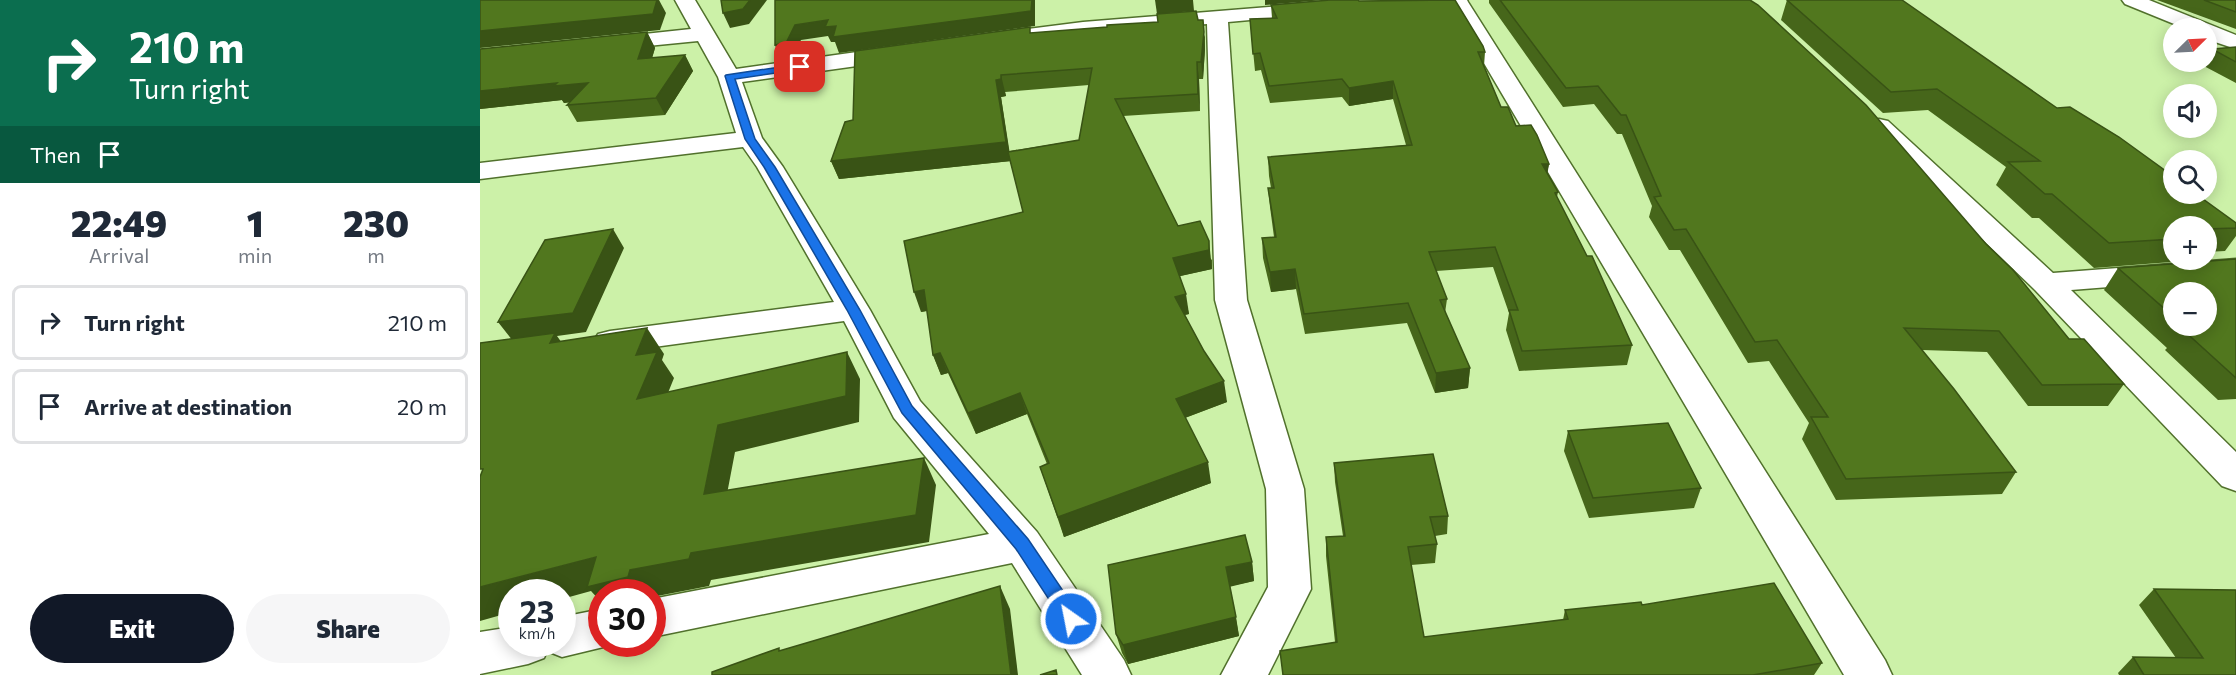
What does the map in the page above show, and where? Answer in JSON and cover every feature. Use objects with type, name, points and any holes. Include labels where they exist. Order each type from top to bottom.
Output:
[{"type":"street","points":[[685,0],[729,76],[750,139],[770,167],[854,310],[907,409],[1022,544],[1108,675]]},
{"type":"street","points":[[2132,0],[2176,18]]},
{"type":"street","points":[[1457,2],[1869,675]]},
{"type":"street","points":[[989,41],[1083,28],[1340,7]]},
{"type":"street","points":[[1217,17],[1231,300],[1285,489],[1290,589],[1244,675]]},
{"type":"street","points":[[586,46],[704,34]]},
{"type":"street","points":[[2217,35],[2236,42]]},
{"type":"street","points":[[729,76],[918,50]]},
{"type":"street","points":[[1856,105],[2046,283],[2236,476]]},
{"type":"street","points":[[480,171],[750,139]]},
{"type":"street","points":[[2046,283],[2236,268]]},
{"type":"street","points":[[585,345],[854,310]]},
{"type":"street","points":[[666,615],[1022,544]]},
{"type":"street","points":[[480,653],[498,650]]},
{"type":"building","points":[[480,0],[657,0],[653,14],[480,31]]},
{"type":"building","points":[[721,0],[750,0],[743,9],[723,13]]},
{"type":"building","points":[[775,0],[1032,0],[1031,11],[833,37],[836,26],[825,27],[828,20],[795,25],[786,43],[775,45]]},
{"type":"building","points":[[1330,0],[1455,0],[1483,46],[1485,52],[1478,52],[1501,107],[1508,107],[1516,126],[1531,125],[1537,135],[1549,164],[1542,164],[1558,192],[1555,193],[1587,256],[1592,256],[1632,345],[1522,351],[1509,310],[1518,310],[1495,247],[1429,252],[1447,299],[1440,300],[1470,368],[1436,373],[1408,303],[1304,314],[1295,269],[1270,272],[1262,238],[1276,237],[1268,188],[1274,188],[1268,157],[1412,145],[1393,81],[1349,88],[1342,79],[1269,86],[1260,53],[1253,54],[1250,19],[1277,18],[1271,5]]},
{"type":"building","points":[[1500,0],[1750,0],[1866,105],[1986,244],[2013,270],[2069,339],[2084,339],[2124,384],[2042,385],[1999,331],[1904,328],[1954,389],[2016,472],[1846,479],[1811,417],[1828,417],[1777,340],[1755,342],[1686,229],[1674,230],[1654,197],[1661,196],[1626,115],[1621,115],[1598,86],[1566,88]]},
{"type":"building","points":[[1787,0],[1902,0],[2057,108],[2070,107],[2119,137],[2163,169],[2163,204],[2210,204],[2236,223],[2236,228],[2217,229],[2217,216],[2163,216],[2163,240],[2109,243],[2052,194],[2045,194],[2008,162],[2040,161],[1937,89],[1891,92]]},
{"type":"building","points":[[2204,0],[2236,0],[2236,12]]},
{"type":"building","points":[[1196,11],[1198,20],[1203,20],[1204,32],[1201,62],[1197,62],[1198,94],[1115,99],[1178,226],[1200,221],[1209,241],[1209,250],[1173,258],[1186,294],[1175,297],[1204,351],[1224,381],[1176,399],[1208,462],[1058,517],[1040,467],[1049,463],[1020,393],[968,413],[940,353],[933,355],[924,290],[914,292],[904,241],[1023,212],[1008,152],[1079,140],[1092,68],[1001,75],[1001,79],[996,80],[1006,142],[831,161],[845,122],[853,120],[855,51],[1030,27],[1030,33],[1158,22],[1157,14]]},
{"type":"building","points":[[647,32],[638,59],[685,55],[656,98],[567,105],[588,83],[554,86],[557,83],[480,91],[480,49]]},
{"type":"building","points":[[2236,47],[2236,62],[2217,52],[2217,49]]},
{"type":"building","points":[[613,229],[573,313],[498,322],[545,240]]},
{"type":"building","points":[[2236,259],[2236,378],[2190,336],[2217,336],[2217,282],[2163,282],[2163,307],[2118,268],[2163,265],[2163,270],[2217,270],[2217,260]]},
{"type":"building","points":[[647,328],[636,355],[657,352],[637,399],[847,352],[846,396],[718,425],[704,494],[924,458],[916,515],[691,553],[689,559],[630,570],[628,577],[620,579],[589,579],[596,557],[511,579],[498,579],[498,582],[480,587],[480,477],[483,469],[480,469],[480,343],[555,333],[550,343]]},
{"type":"building","points":[[1668,423],[1701,488],[1593,498],[1568,431]]},
{"type":"building","points":[[1433,454],[1448,516],[1430,517],[1437,544],[1408,547],[1424,637],[1568,619],[1565,610],[1641,602],[1642,605],[1774,583],[1822,663],[1753,675],[1283,675],[1280,651],[1337,642],[1326,537],[1345,536],[1334,463]]},
{"type":"building","points":[[1245,535],[1252,562],[1226,567],[1236,617],[1123,645],[1116,634],[1108,565]]},
{"type":"building","points":[[1000,586],[1011,675],[712,675],[712,672],[779,648],[779,651]]},
{"type":"building","points":[[2154,589],[2236,590],[2236,675],[2144,675],[2133,657],[2203,658]]},
{"type":"building","points":[[1056,670],[1057,675],[1040,675]]},
{"type":"route","points":[[800,67],[729,76],[750,139],[770,167],[854,310],[907,409],[1022,544],[1071,619]]}]
